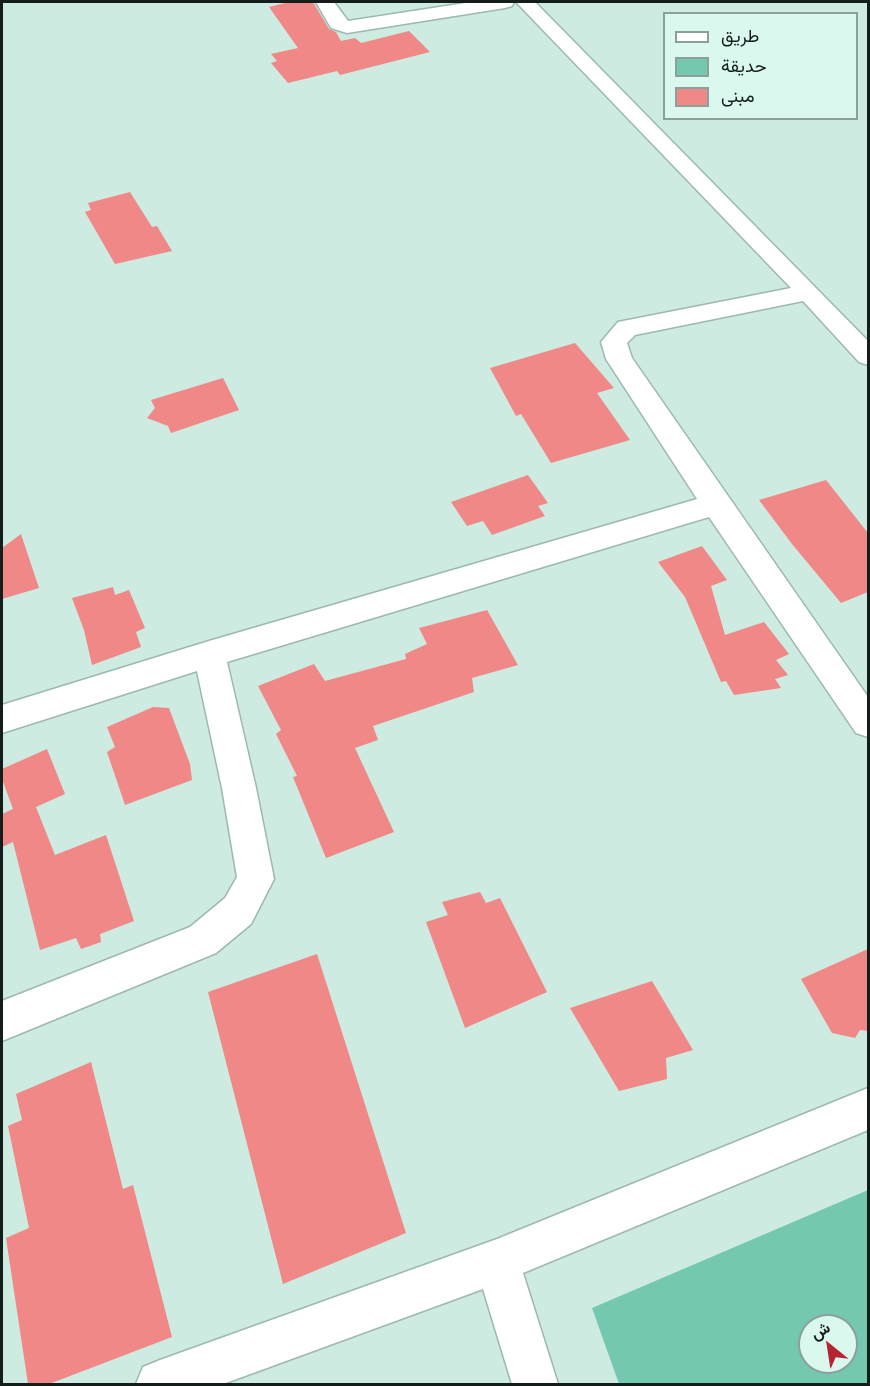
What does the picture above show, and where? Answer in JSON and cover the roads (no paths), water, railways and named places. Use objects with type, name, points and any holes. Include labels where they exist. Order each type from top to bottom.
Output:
[{"type":"street","points":[[325,2],[338,24],[347,27],[505,2]]},
{"type":"street","points":[[525,2],[809,292],[868,356]]},
{"type":"street","points":[[809,292],[627,328],[614,342],[619,358],[716,504],[868,723]]},
{"type":"street","points":[[2,719],[209,654],[716,504]]},
{"type":"street","points":[[2,1021],[203,940],[237,911],[256,879],[239,788],[209,654]]},
{"type":"street","points":[[160,1384],[497,1261],[868,1109]]},
{"type":"street","points":[[497,1261],[535,1384]]}]
